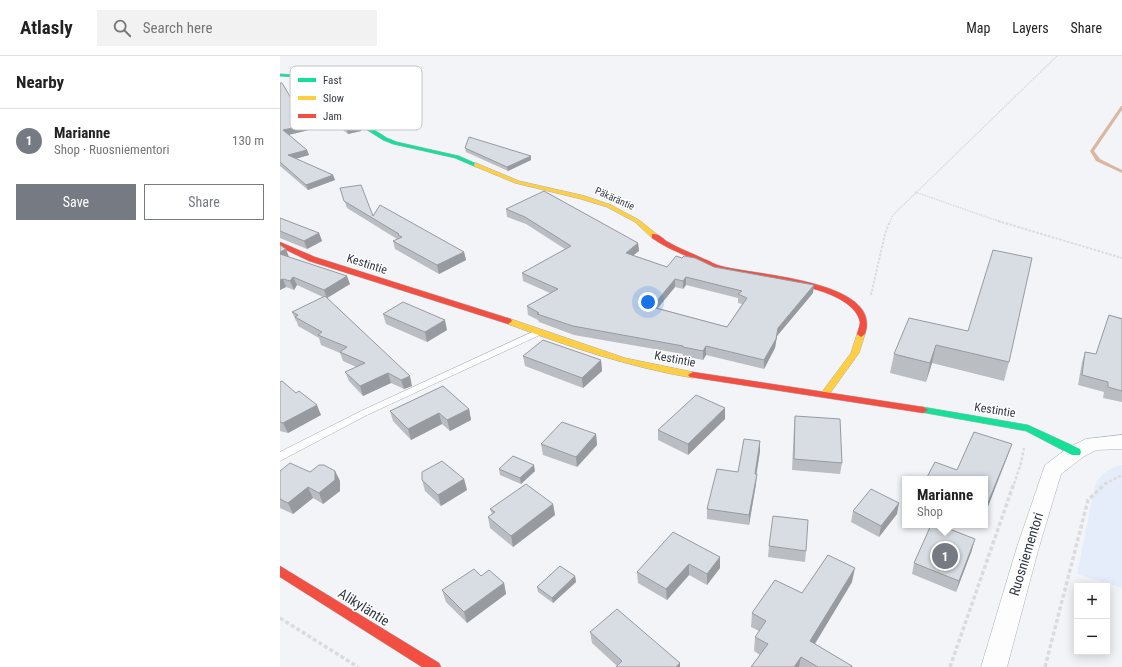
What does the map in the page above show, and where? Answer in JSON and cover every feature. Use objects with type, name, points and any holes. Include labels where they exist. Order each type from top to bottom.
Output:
[{"type":"street","name":"Päkäräntie","points":[[280,75],[290,76]]},
{"type":"street","name":"Päkäräntie","points":[[370,130],[384,139],[395,143],[457,157],[516,182],[583,197],[608,206],[637,220],[664,243],[721,269],[755,276],[795,281],[820,287],[844,297],[860,309],[864,323]]},
{"type":"street","name":"Kestintie","points":[[280,244],[312,259],[499,317],[616,358],[673,372],[825,394],[1028,428],[1076,452]]},
{"type":"street","points":[[825,394],[855,353],[864,323]]},
{"type":"street","name":"Ruosniementori","points":[[994,667],[1028,547],[1052,470],[1076,452],[1093,444],[1122,442]]},
{"type":"street","name":"Alikyläntie","points":[[280,571],[434,667]]},
{"type":"lane","points":[[280,457],[364,413],[539,332]]},
{"type":"path","points":[[864,323],[884,234],[893,215],[1057,56]]},
{"type":"path","points":[[915,192],[1006,224],[1122,258]]},
{"type":"path","points":[[950,667],[1021,463],[1028,428]]},
{"type":"path","points":[[1045,667],[1088,500],[1107,482],[1122,475]]},
{"type":"path","points":[[280,618],[358,667]]},
{"type":"shaded area","points":[[1122,465],[1122,588],[1110,583],[1077,574],[1097,481],[1104,473],[1114,467]]},
{"type":"building","points":[[280,83],[282,83],[290,96],[290,129],[283,130],[307,150],[288,155],[333,175],[306,185],[280,162]]},
{"type":"building","points":[[469,137],[531,156],[507,167],[465,148]]},
{"type":"building","points":[[361,185],[373,216],[380,205],[464,252],[437,265],[393,241],[402,237],[344,201],[340,188]]},
{"type":"building","points":[[544,191],[638,243],[626,253],[667,267],[676,256],[682,258],[684,256],[695,258],[714,267],[814,285],[778,328],[776,339],[764,360],[706,346],[703,351],[573,326],[537,314],[539,313],[527,306],[558,289],[522,273],[571,246],[525,217],[506,209]],"holes":[[[686,277],[742,291],[738,294],[747,298],[727,327],[652,307],[675,279],[683,281]]]},
{"type":"building","points":[[280,218],[319,233],[304,241],[280,231]]},
{"type":"building","points":[[280,245],[286,249],[280,252]]},
{"type":"building","points":[[993,250],[1032,258],[1009,362],[936,345],[930,363],[894,354],[909,318],[968,331]]},
{"type":"building","points":[[280,254],[347,276],[324,290],[293,277],[290,281],[283,279],[280,280]]},
{"type":"building","points":[[325,296],[410,376],[401,380],[388,373],[360,386],[345,372],[365,363],[340,352],[347,347],[318,335],[322,332],[295,317],[298,315],[292,312]]},
{"type":"building","points":[[403,302],[445,320],[425,332],[383,314]]},
{"type":"building","points":[[1109,315],[1122,319],[1122,391],[1108,387],[1108,382],[1082,375],[1085,352],[1096,354]]},
{"type":"building","points":[[543,340],[601,360],[582,378],[523,356]]},
{"type":"building","points":[[282,381],[296,393],[299,391],[317,405],[283,423],[280,422],[280,382]]},
{"type":"building","points":[[443,386],[469,409],[447,420],[439,413],[408,429],[390,411]]},
{"type":"building","points":[[696,395],[725,408],[688,444],[658,430]]},
{"type":"building","points":[[795,416],[840,419],[842,463],[794,459]]},
{"type":"building","points":[[562,422],[596,434],[576,457],[541,444]]},
{"type":"building","points":[[974,432],[1012,444],[988,503],[988,476],[928,476],[935,462],[957,470]]},
{"type":"building","points":[[744,439],[760,441],[755,474],[757,474],[749,515],[707,509],[717,469],[738,472]]},
{"type":"building","points":[[513,456],[534,465],[520,478],[499,469]]},
{"type":"building","points":[[442,461],[464,479],[438,495],[422,480],[422,472]]},
{"type":"building","points":[[290,463],[310,472],[319,465],[324,465],[335,471],[335,480],[319,493],[308,487],[288,503],[280,499],[280,471]]},
{"type":"building","points":[[526,484],[553,504],[511,536],[488,517],[495,512],[490,509]]},
{"type":"building","points":[[871,489],[899,503],[881,526],[853,511]]},
{"type":"building","points":[[773,516],[808,520],[806,551],[769,546]]},
{"type":"building","points":[[930,528],[947,528],[975,539],[959,581],[914,563]]},
{"type":"building","points":[[673,532],[720,557],[707,574],[689,564],[666,589],[637,572]]},
{"type":"building","points":[[828,555],[855,568],[810,641],[852,667],[818,667],[801,657],[794,667],[751,667],[768,644],[755,637],[766,621],[752,613],[775,580],[802,593]]},
{"type":"building","points":[[560,566],[575,576],[552,598],[537,587]]},
{"type":"building","points":[[474,569],[481,576],[489,570],[504,583],[464,612],[442,590]]},
{"type":"building","points":[[617,609],[680,663],[676,667],[616,667],[622,661],[590,632]]},
{"type":"waterway","points":[[1122,107],[1092,151],[1098,160],[1122,172]]},
{"type":"traffic: fast","points":[[280,75],[290,76]]},
{"type":"traffic: fast","points":[[371,130],[395,143],[457,157],[476,165]]},
{"type":"traffic: fast","points":[[923,410],[1028,428],[1076,452]]},
{"type":"traffic: slow","points":[[476,165],[517,182],[583,197],[609,206],[637,221],[655,236]]},
{"type":"traffic: slow","points":[[508,321],[622,360],[693,375]]},
{"type":"traffic: slow","points":[[825,394],[855,353],[861,334]]},
{"type":"traffic: jam","points":[[655,236],[671,247],[717,268],[804,284],[826,290],[845,298],[859,309],[864,323],[861,334]]},
{"type":"traffic: jam","points":[[280,244],[312,259],[508,321]]},
{"type":"traffic: jam","points":[[693,375],[923,410]]},
{"type":"traffic: jam","points":[[280,571],[434,667]]},
{"type":"place","name":"Marianne","points":[[945,556]]}]
